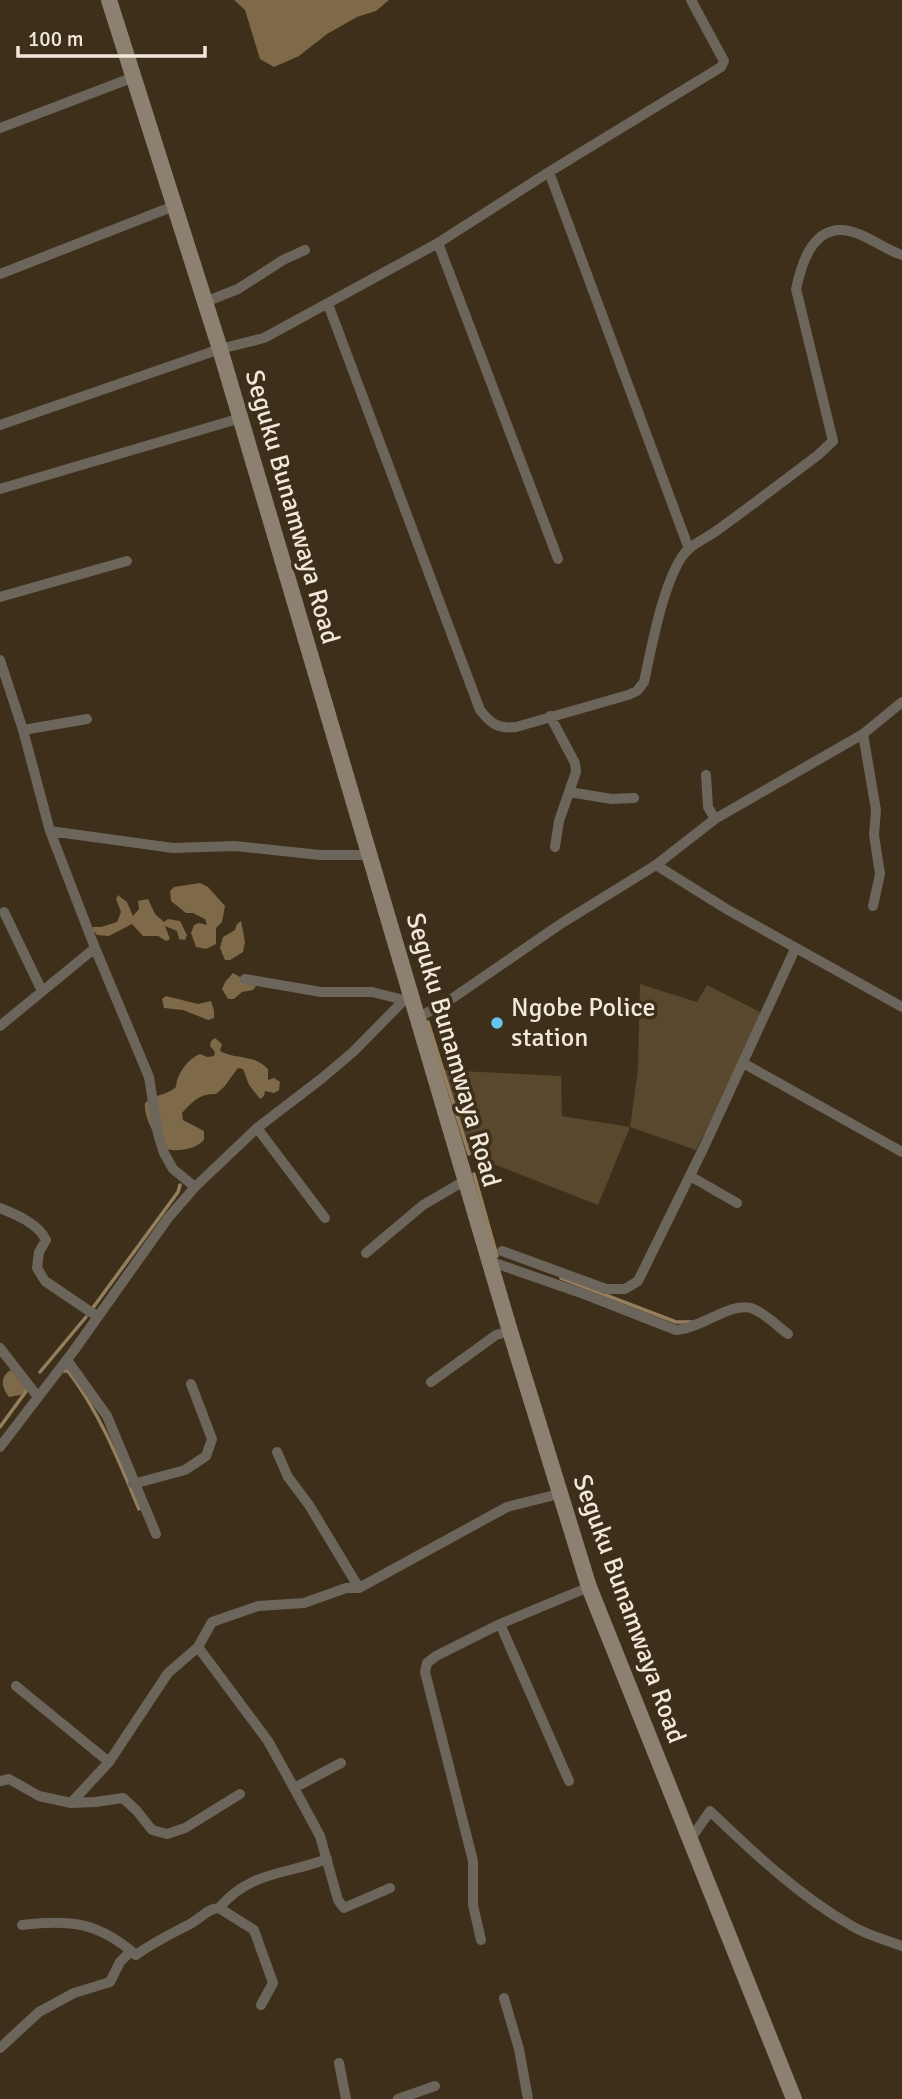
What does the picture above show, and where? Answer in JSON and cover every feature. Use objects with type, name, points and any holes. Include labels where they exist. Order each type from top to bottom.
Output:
[{"type":"main road","name":"Seguku Bunamwaya Road","points":[[109,0],[241,418],[408,996],[419,1017],[466,1180],[496,1256],[510,1331],[589,1587],[794,2099]]},
{"type":"street","points":[[0,425],[220,349],[264,338],[438,243],[724,64],[691,0]]},
{"type":"street","points":[[0,128],[134,77]]},
{"type":"street","points":[[549,172],[689,549]]},
{"type":"street","points":[[0,274],[174,206]]},
{"type":"street","points":[[328,304],[480,710],[495,726],[516,727],[637,691],[644,682],[658,622],[674,572],[689,549],[734,518],[833,441],[796,289],[800,268],[811,247],[824,234],[841,230],[859,235],[902,255]]},
{"type":"street","points":[[438,243],[558,559]]},
{"type":"street","points":[[205,302],[237,289],[304,250]]},
{"type":"street","points":[[0,489],[241,418]]},
{"type":"street","points":[[0,597],[127,561]]},
{"type":"street","points":[[0,660],[23,730],[50,831],[149,1077],[158,1134],[164,1153],[173,1169],[195,1187]]},
{"type":"street","points":[[419,1017],[447,1002],[562,923],[656,865],[715,819],[863,734],[902,702]]},
{"type":"street","points":[[550,716],[575,762],[576,772],[559,821],[555,847]]},
{"type":"street","points":[[23,730],[87,719]]},
{"type":"street","points":[[863,734],[876,810],[874,835],[880,874],[873,906]]},
{"type":"street","points":[[706,775],[708,807],[715,819]]},
{"type":"street","points":[[569,792],[612,799],[634,798]]},
{"type":"street","points":[[50,831],[173,848],[235,846],[320,855],[369,855]]},
{"type":"street","points":[[656,865],[795,949],[902,1007]]},
{"type":"street","points":[[4,912],[42,991]]},
{"type":"street","points":[[0,1026],[95,948]]},
{"type":"street","points":[[496,1256],[606,1289],[625,1289],[638,1281],[690,1176],[795,949]]},
{"type":"street","points":[[245,979],[321,992],[372,992],[408,996]]},
{"type":"street","points":[[0,1447],[67,1360],[168,1218],[195,1187],[257,1128],[353,1052],[408,996]]},
{"type":"street","points":[[743,1063],[902,1152]]},
{"type":"street","points":[[257,1128],[325,1218]]},
{"type":"street","points":[[690,1176],[737,1203]]},
{"type":"street","points":[[366,1253],[424,1205],[466,1180]]},
{"type":"street","points":[[0,1208],[29,1222],[43,1233],[46,1240],[39,1252],[37,1268],[45,1281],[98,1317]]},
{"type":"street","points":[[496,1256],[584,1294],[676,1329],[688,1329],[732,1309],[750,1307],[788,1334]]},
{"type":"street","points":[[431,1382],[496,1335],[510,1331]]},
{"type":"street","points":[[0,1348],[38,1397]]},
{"type":"street","points":[[67,1360],[107,1416],[156,1534]]},
{"type":"street","points":[[134,1484],[185,1470],[206,1456],[212,1439],[191,1384]]},
{"type":"street","points":[[277,1452],[288,1477],[309,1505],[359,1588]]},
{"type":"street","points":[[71,1802],[109,1762],[168,1673],[198,1647],[212,1622],[258,1606],[304,1603],[346,1588],[359,1588],[507,1507],[559,1494]]},
{"type":"street","points":[[481,1940],[473,1905],[473,1861],[425,1672],[427,1663],[500,1624],[589,1587]]},
{"type":"street","points":[[500,1624],[569,1781]]},
{"type":"street","points":[[198,1647],[268,1741],[320,1836],[338,1900],[344,1908],[390,1888]]},
{"type":"street","points":[[16,1686],[109,1762]]},
{"type":"street","points":[[294,1788],[341,1763]]},
{"type":"street","points":[[0,1781],[9,1779],[39,1796],[71,1802],[123,1798],[152,1830],[167,1834],[185,1828],[240,1794]]},
{"type":"street","points":[[690,1840],[710,1811],[804,1895],[853,1927],[902,1947]]},
{"type":"street","points":[[219,1908],[240,1887],[256,1879],[327,1859]]},
{"type":"street","points":[[136,1955],[213,1908],[219,1908],[254,1930],[259,1939],[273,1983],[261,2005]]},
{"type":"street","points":[[22,1925],[57,1921],[81,1925],[112,1937],[136,1955]]},
{"type":"street","points":[[0,2048],[39,2012],[82,1990],[110,1982],[120,1962],[130,1952],[136,1955]]},
{"type":"street","points":[[504,1998],[519,2049],[528,2099]]},
{"type":"street","points":[[339,2063],[346,2099]]},
{"type":"street","points":[[398,2099],[435,2086]]},
{"type":"shaded area","points":[[234,0],[389,0],[376,11],[357,17],[327,34],[299,56],[274,67],[260,59],[245,10]]},
{"type":"shaded area","points":[[200,883],[208,887],[225,906],[222,922],[216,928],[216,944],[206,949],[196,947],[191,933],[194,925],[207,925],[205,919],[193,913],[186,913],[171,901],[170,891],[174,887]]},
{"type":"shaded area","points":[[118,895],[127,902],[133,916],[139,909],[138,901],[148,899],[155,914],[164,922],[168,919],[180,921],[187,935],[185,940],[179,939],[177,931],[165,926],[170,939],[166,941],[158,936],[143,936],[132,924],[109,936],[97,935],[93,927],[117,922],[121,912],[116,899]]},
{"type":"shaded area","points":[[241,921],[245,942],[243,952],[225,960],[220,948],[223,937],[235,930]]},
{"type":"shaded area","points":[[233,973],[256,986],[234,999],[228,999],[222,989]]},
{"type":"shaded area","points":[[640,984],[697,1002],[707,985],[762,1013],[696,1150],[630,1127],[638,1069]]},
{"type":"shaded area","points":[[166,996],[198,1004],[211,1001],[214,1018],[208,1020],[183,1010],[164,1008],[162,999]]},
{"type":"shaded area","points":[[215,1038],[222,1044],[220,1051],[263,1064],[268,1069],[268,1080],[274,1078],[280,1082],[279,1090],[274,1093],[265,1091],[260,1099],[249,1085],[243,1069],[238,1068],[216,1094],[201,1097],[182,1113],[183,1120],[204,1131],[204,1140],[184,1150],[161,1148],[148,1120],[145,1103],[176,1087],[181,1072],[196,1056],[214,1056],[215,1052],[210,1046]]},
{"type":"shaded area","points":[[442,1070],[561,1076],[562,1116],[630,1127],[598,1205],[465,1153]]},
{"type":"shaded area","points":[[11,1370],[27,1390],[20,1395],[9,1397],[3,1382],[5,1375]]},
{"type":"waterway","points":[[428,1022],[469,1154]]},
{"type":"waterway","points":[[474,1174],[497,1256]]},
{"type":"waterway","points":[[92,1309],[178,1192],[180,1185]]},
{"type":"waterway","points":[[561,1278],[676,1322],[692,1322]]},
{"type":"waterway","points":[[40,1372],[86,1317]]},
{"type":"waterway","points":[[62,1371],[68,1371],[99,1420],[139,1509]]},
{"type":"waterway","points":[[0,1427],[27,1390]]},
{"type":"place","name":"Ngobe Police station","points":[[497,1023]]}]
